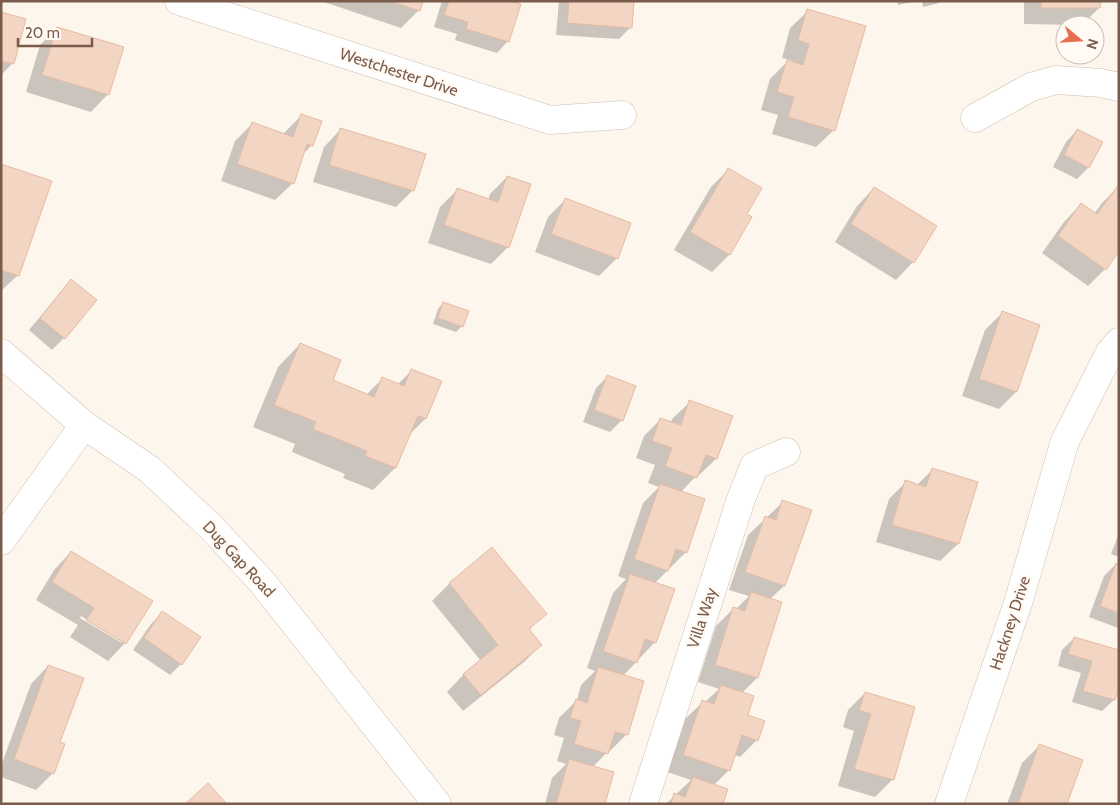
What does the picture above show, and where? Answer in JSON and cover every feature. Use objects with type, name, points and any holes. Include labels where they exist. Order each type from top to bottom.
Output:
[{"type":"street","name":"Westchester Drive","points":[[179,1],[550,120],[622,115]]},
{"type":"street","points":[[975,118],[1031,87],[1056,80],[1101,83],[1119,87]]},
{"type":"street","name":"Hackney Drive","points":[[949,804],[1018,604],[1066,442],[1110,352],[1119,342]]},
{"type":"street","name":"Dug Gap Road","points":[[1,353],[84,425],[149,469],[211,527],[262,582],[437,804]]},
{"type":"street","points":[[1,541],[84,425]]},
{"type":"street","name":"Villa Way","points":[[642,804],[750,475],[754,466],[786,452]]},
{"type":"building","points":[[389,1],[423,1],[420,11]]},
{"type":"building","points":[[449,1],[511,1],[521,4],[509,42],[466,29],[468,22],[444,15]]},
{"type":"building","points":[[569,1],[634,1],[632,28],[567,23]]},
{"type":"building","points":[[1041,1],[1101,1],[1100,8],[1041,8]]},
{"type":"building","points":[[807,9],[866,26],[835,131],[788,117],[794,97],[777,92],[787,60],[803,65],[809,44],[798,40]]},
{"type":"building","points":[[1,12],[26,19],[14,64],[1,61]]},
{"type":"building","points":[[57,27],[124,47],[109,95],[42,75]]},
{"type":"building","points":[[301,114],[322,121],[313,146],[307,144],[294,184],[237,164],[252,122],[293,137]]},
{"type":"building","points":[[340,128],[426,154],[414,191],[329,165]]},
{"type":"building","points":[[1077,129],[1103,142],[1089,168],[1064,155]]},
{"type":"building","points":[[1,164],[52,181],[19,276],[1,270]]},
{"type":"building","points":[[728,168],[762,188],[747,214],[752,217],[730,255],[690,232]]},
{"type":"building","points":[[507,176],[531,184],[509,248],[444,225],[457,188],[498,202]]},
{"type":"building","points":[[1119,184],[1119,251],[1106,270],[1058,236],[1081,203],[1097,214]]},
{"type":"building","points":[[874,187],[937,226],[914,263],[851,224]]},
{"type":"building","points":[[565,198],[631,223],[618,259],[551,234]]},
{"type":"building","points":[[71,279],[97,300],[65,339],[40,318]]},
{"type":"building","points":[[443,302],[469,311],[463,327],[438,318]]},
{"type":"building","points":[[1002,311],[1040,325],[1017,392],[979,379]]},
{"type":"building","points":[[300,343],[341,360],[333,380],[374,397],[382,377],[404,386],[411,369],[442,381],[426,419],[418,416],[396,468],[365,456],[367,451],[313,429],[316,422],[274,405]]},
{"type":"building","points":[[607,375],[636,386],[623,421],[594,410]]},
{"type":"building","points":[[689,400],[733,416],[717,459],[706,455],[697,478],[665,466],[672,448],[652,441],[660,418],[681,425]]},
{"type":"building","points":[[932,468],[978,482],[959,544],[892,525],[905,480],[926,487]]},
{"type":"building","points":[[660,484],[705,499],[687,553],[676,549],[668,571],[634,559]]},
{"type":"building","points":[[782,500],[812,510],[785,586],[745,572],[765,516],[776,520]]},
{"type":"building","points":[[492,547],[547,614],[529,629],[542,645],[481,695],[463,674],[498,645],[449,583]]},
{"type":"building","points":[[71,551],[153,601],[126,644],[86,620],[94,608],[52,582]]},
{"type":"building","points":[[1116,563],[1119,564],[1119,613],[1100,606]]},
{"type":"building","points":[[630,574],[675,589],[656,643],[645,639],[637,663],[603,651]]},
{"type":"building","points":[[751,592],[782,602],[758,678],[715,665],[733,607],[745,611]]},
{"type":"building","points":[[162,611],[201,637],[182,665],[144,638]]},
{"type":"building","points":[[1074,637],[1119,650],[1119,687],[1115,700],[1083,691],[1092,661],[1068,654]]},
{"type":"building","points":[[48,665],[84,678],[60,742],[65,744],[54,774],[14,759]]},
{"type":"building","points":[[598,667],[644,681],[628,735],[615,732],[608,754],[574,744],[581,721],[570,718],[576,699],[587,703]]},
{"type":"building","points":[[721,685],[754,696],[748,715],[765,721],[758,741],[742,735],[730,771],[683,755],[702,700],[714,704]]},
{"type":"building","points":[[865,692],[915,707],[894,780],[854,769],[871,714],[859,710]]},
{"type":"building","points":[[1039,744],[1083,760],[1067,804],[1018,804]]},
{"type":"building","points":[[569,759],[614,772],[605,804],[556,804]]},
{"type":"building","points":[[693,777],[728,789],[723,804],[671,804],[674,793],[685,797]]},
{"type":"building","points":[[208,783],[227,804],[185,804]]}]
